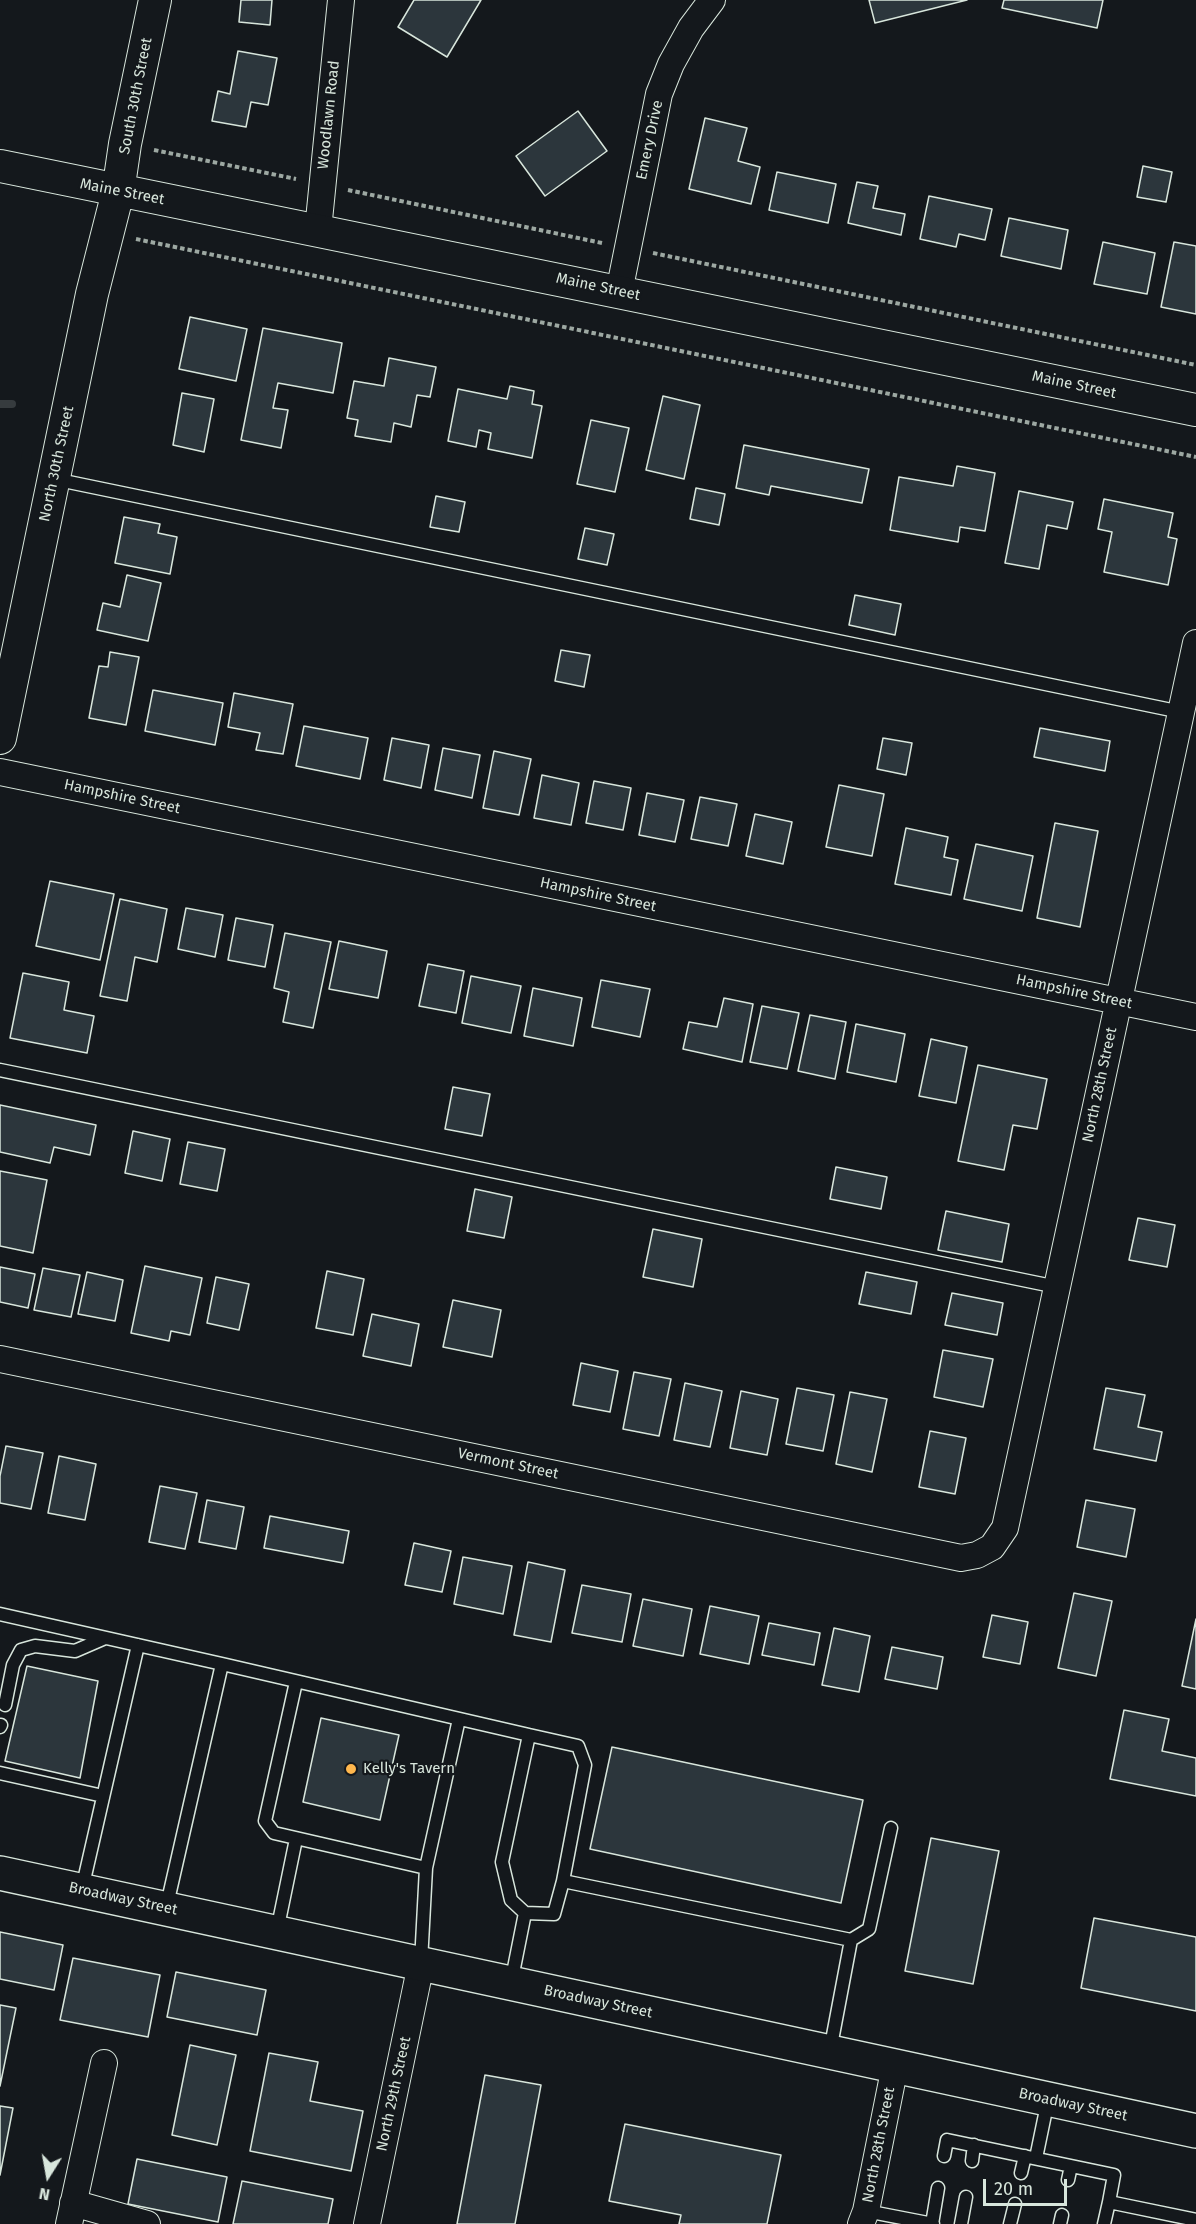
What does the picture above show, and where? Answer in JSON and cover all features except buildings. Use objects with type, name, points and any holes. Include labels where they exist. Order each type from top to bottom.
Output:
[{"type":"main road","name":"Broadway Street","points":[[0,1873],[1196,2131]]},
{"type":"street","name":"South 30th Street","points":[[118,192],[125,144],[155,0]]},
{"type":"street","name":"Woodlawn Road","points":[[318,230],[341,0]]},
{"type":"street","name":"Emery Drive","points":[[619,292],[659,94],[671,64],[686,37],[712,0]]},
{"type":"street","name":"Maine Street","points":[[0,166],[118,192],[318,230],[1196,410]]},
{"type":"street","name":"North 30th Street","points":[[0,738],[106,233],[118,192]]},
{"type":"street","name":"North 28th Street","points":[[1005,1528],[1196,643]]},
{"type":"street","name":"Hampshire Street","points":[[0,772],[1196,1017]]},
{"type":"street","name":"Vermont Street","points":[[0,1359],[961,1558],[977,1555],[992,1547],[1005,1528]]},
{"type":"street","name":"North 29th Street","points":[[368,2224],[421,1964]]},
{"type":"street","points":[[104,2063],[71,2213],[147,2224]]},
{"type":"street","name":"North 28th Street","points":[[864,2218],[896,2066]]},
{"type":"lane","points":[[54,479],[1181,712]]},
{"type":"lane","points":[[0,1070],[1057,1287]]},
{"type":"lane","points":[[0,1614],[578,1746],[585,1765],[563,1881],[554,1914],[525,1914],[511,1900],[502,1862],[529,1735]]},
{"type":"lane","points":[[5,1705],[13,1665],[21,1650],[35,1646],[75,1652],[105,1638]]},
{"type":"lane","points":[[81,1890],[138,1645]]},
{"type":"lane","points":[[166,1909],[222,1664]]},
{"type":"lane","points":[[296,1682],[265,1821],[274,1833],[426,1868]]},
{"type":"lane","points":[[421,1964],[426,1868],[459,1719]]},
{"type":"lane","points":[[0,1773],[103,1797]]},
{"type":"lane","points":[[563,1881],[851,1940],[869,1929],[891,1828]]},
{"type":"lane","points":[[277,1933],[296,1839]]},
{"type":"lane","points":[[510,1984],[525,1914]]},
{"type":"lane","points":[[830,2052],[851,1940]]},
{"type":"lane","points":[[1021,2173],[1030,2157],[1048,2099]]},
{"type":"lane","points":[[944,2156],[947,2140],[1114,2175],[1104,2224]]},
{"type":"lane","points":[[972,2161],[974,2145]]},
{"type":"lane","points":[[1068,2181],[1071,2166]]},
{"type":"lane","points":[[864,2218],[932,2224],[938,2188]]},
{"type":"lane","points":[[961,2224],[966,2197]]},
{"type":"lane","points":[[1109,2202],[1196,2220]]},
{"type":"lane","points":[[1010,2224],[1015,2204]]},
{"type":"path","points":[[125,144],[1196,365]]},
{"type":"path","points":[[106,233],[1196,457]]},
{"type":"waterway","points":[[0,404],[12,404]]},
{"type":"place","name":"Kelly's Tavern","points":[[351,1769]]}]
